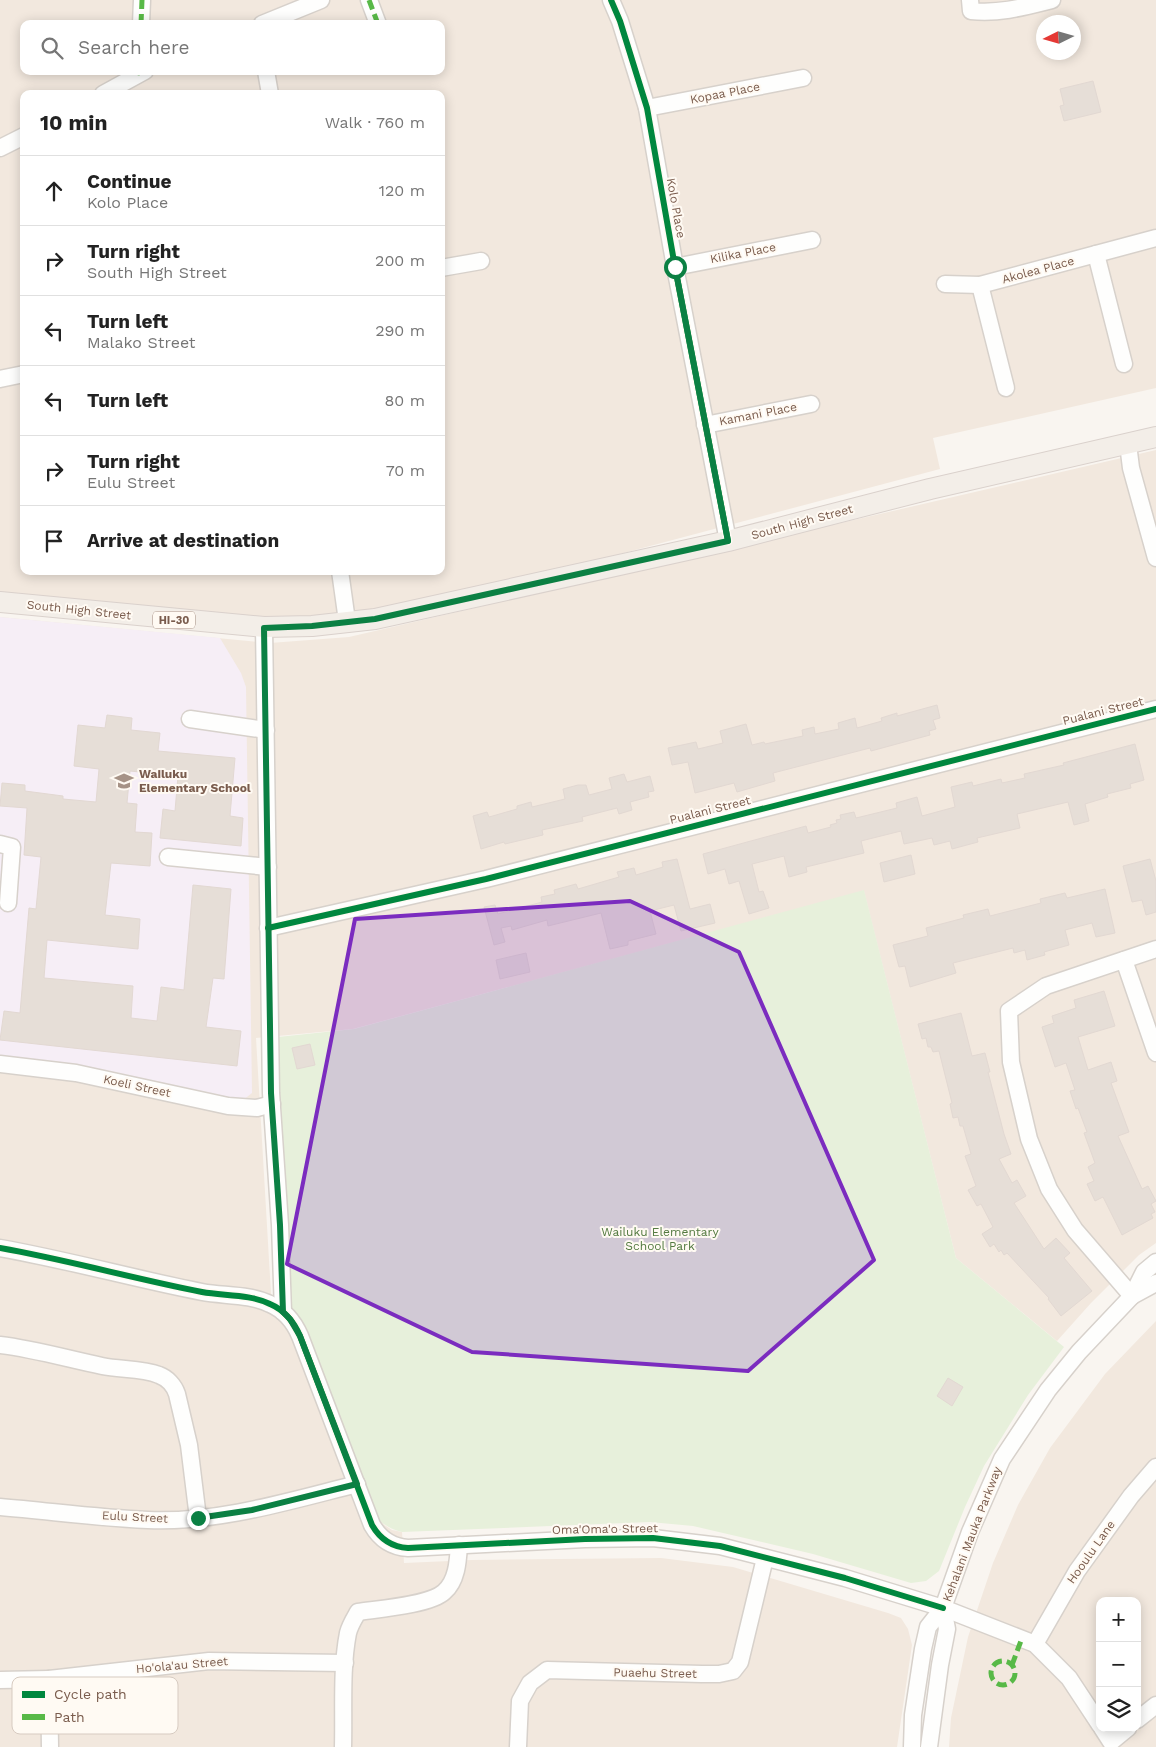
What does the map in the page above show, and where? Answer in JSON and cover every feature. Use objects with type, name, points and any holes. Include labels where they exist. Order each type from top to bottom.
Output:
[{"type":"main road","name":"HI-30","points":[[1128,444],[1156,437]]},
{"type":"main road","name":"South High Street","points":[[0,602],[264,628],[312,626],[375,619],[728,541],[930,489],[1128,444]]},
{"type":"street","points":[[141,20],[142,0]]},
{"type":"street","points":[[272,20],[321,0]]},
{"type":"street","points":[[369,0],[376,20]]},
{"type":"street","name":"Kolo Place","points":[[611,0],[620,21],[647,108],[675,267],[728,541]]},
{"type":"street","points":[[970,0],[971,11],[990,13],[1007,11],[1052,0]]},
{"type":"street","points":[[110,90],[136,75]]},
{"type":"street","points":[[267,75],[269,90]]},
{"type":"street","name":"Kopaa Place","points":[[647,108],[803,78]]},
{"type":"street","points":[[0,148],[20,138]]},
{"type":"street","name":"Akolea Place","points":[[945,284],[980,285],[1156,238]]},
{"type":"street","name":"Kilika Place","points":[[675,267],[812,240]]},
{"type":"street","points":[[1096,254],[1124,364]]},
{"type":"street","points":[[445,267],[481,261]]},
{"type":"street","points":[[980,285],[1006,388]]},
{"type":"street","points":[[0,379],[20,375]]},
{"type":"street","name":"Kamani Place","points":[[705,424],[811,404]]},
{"type":"street","points":[[1128,444],[1131,468],[1156,558]]},
{"type":"street","points":[[341,575],[348,621]]},
{"type":"street","points":[[264,628],[270,1076],[283,1312]]},
{"type":"street","name":"Pualani Street","points":[[268,928],[486,879],[1156,709]]},
{"type":"street","points":[[190,719],[266,730]]},
{"type":"street","points":[[0,844],[12,847],[8,903]]},
{"type":"street","points":[[168,857],[268,867]]},
{"type":"street","points":[[1132,1296],[1075,1230],[1049,1188],[1029,1139],[1011,1062],[1009,1011],[1046,986],[1156,949]]},
{"type":"street","points":[[1124,960],[1156,1053]]},
{"type":"street","name":"Koeli Street","points":[[0,1064],[76,1074],[228,1106],[263,1108],[272,1104]]},
{"type":"street","points":[[0,1248],[35,1254],[204,1292],[257,1299],[269,1303],[283,1312],[290,1319],[300,1336],[357,1484]]},
{"type":"street","name":"Kehalani Mauka Parkway","points":[[912,1747],[913,1715],[928,1627],[943,1608],[970,1532],[1002,1459],[1048,1390],[1078,1352],[1132,1296],[1144,1272],[1156,1262]]},
{"type":"street","name":"Kehalani Mauka Parkway","points":[[1132,1296],[1156,1283]]},
{"type":"street","points":[[0,1345],[104,1366],[153,1373],[166,1379],[174,1387],[177,1394],[189,1445],[198,1518]]},
{"type":"street","name":"Hooulu Lane","points":[[1035,1644],[1076,1571],[1131,1496],[1156,1467]]},
{"type":"street","name":"Oma'Oma'o Street","points":[[357,1484],[372,1525],[377,1533],[391,1544],[408,1548],[585,1539],[653,1538],[720,1546],[845,1578],[943,1608],[1035,1644]]},
{"type":"street","name":"Eulu Street","points":[[0,1506],[148,1520],[198,1518],[252,1510],[357,1484]]},
{"type":"street","points":[[343,1747],[345,1663],[348,1632],[352,1621],[358,1612],[424,1601],[445,1592],[453,1579],[459,1545]]},
{"type":"street","name":"Puaehu Street","points":[[518,1747],[520,1701],[530,1683],[547,1670],[702,1674],[733,1671],[740,1662],[765,1558]]},
{"type":"street","name":"Kehalani Mauka Parkway","points":[[929,1747],[947,1629],[943,1608]]},
{"type":"street","points":[[1035,1644],[1069,1678],[1096,1719]]},
{"type":"street","name":"Ho'ola'au Street","points":[[66,1677],[209,1661],[345,1663]]},
{"type":"street","points":[[1141,1717],[1156,1705]]},
{"type":"street","points":[[1103,1732],[1107,1745],[1123,1732]]},
{"type":"street","points":[[50,1734],[50,1747]]},
{"type":"highlighted area","points":[[630,901],[739,952],[874,1260],[748,1371],[472,1352],[287,1264],[355,919]]},
{"type":"shaded area","points":[[0,0],[1156,0],[1156,388],[933,438],[940,469],[375,619],[312,626],[0,602]]},
{"type":"shaded area","points":[[1156,450],[1156,1243],[1139,1255],[1091,1303],[1057,1341],[956,1258],[864,891],[353,1029],[256,1038],[271,1294],[284,1304],[383,1524],[392,1530],[402,1532],[404,1563],[472,1560],[661,1558],[733,1567],[888,1613],[901,1618],[908,1629],[912,1645],[897,1747],[0,1747],[0,617],[270,643],[349,637]]},
{"type":"shaded area","name":"Wailuku Elementary School","points":[[0,617],[220,638],[241,673],[246,687],[252,1093],[242,1101],[61,1062],[0,1057]]},
{"type":"shaded area","points":[[1156,1321],[1156,1747],[949,1747],[951,1718],[968,1637],[993,1563],[1018,1505],[1050,1448],[1105,1374]]},
{"type":"green space","name":"Wailuku Elementary School Park","points":[[864,890],[956,1258],[1064,1347],[1028,1395],[984,1466],[939,1571],[926,1581],[911,1583],[813,1554],[693,1526],[650,1522],[402,1532],[390,1528],[380,1521],[374,1516],[284,1304],[278,1037],[354,1029]]},
{"type":"building","points":[[1093,81],[1101,112],[1064,121],[1060,106],[1064,105],[1060,89]]},
{"type":"building","points":[[937,705],[940,718],[933,720],[936,729],[929,731],[930,735],[871,751],[870,748],[773,773],[775,781],[737,792],[734,783],[695,793],[688,762],[672,765],[668,748],[696,742],[698,749],[723,743],[720,731],[746,724],[752,745],[764,742],[765,744],[803,736],[802,730],[814,727],[815,734],[839,729],[838,723],[855,718],[857,728],[882,721],[881,718],[897,713],[897,716]]},
{"type":"building","points":[[107,715],[132,718],[131,730],[160,733],[158,751],[235,758],[230,816],[243,818],[241,846],[160,838],[163,809],[175,811],[178,776],[130,771],[127,803],[137,804],[135,832],[152,833],[150,866],[111,863],[105,915],[140,919],[138,949],[47,940],[44,978],[133,986],[131,1018],[157,1021],[161,987],[184,990],[193,885],[231,889],[224,979],[213,978],[206,1027],[241,1031],[237,1066],[0,1040],[4,1011],[20,1013],[29,908],[36,909],[41,857],[24,855],[27,808],[0,806],[2,783],[25,785],[25,791],[63,796],[63,799],[96,802],[99,769],[74,766],[78,725],[105,728]]},
{"type":"building","points":[[1135,744],[1144,780],[1130,784],[1131,788],[1107,794],[1108,797],[1085,804],[1089,821],[1074,825],[1068,802],[1017,814],[1020,828],[977,838],[978,842],[952,849],[950,841],[934,845],[932,838],[904,844],[901,831],[861,841],[864,853],[806,867],[807,872],[789,877],[784,856],[752,864],[759,892],[763,891],[769,908],[749,914],[739,881],[729,884],[725,869],[708,874],[703,854],[806,826],[808,833],[831,827],[830,825],[837,823],[836,820],[841,819],[840,815],[854,812],[856,818],[897,808],[896,803],[917,797],[922,816],[955,807],[951,787],[972,782],[973,786],[1001,779],[1002,783],[1025,778],[1024,774],[1064,765],[1063,763]]},
{"type":"building","points":[[624,774],[627,782],[650,776],[654,791],[648,792],[649,797],[630,802],[632,810],[619,814],[617,808],[582,817],[583,821],[542,830],[543,835],[505,844],[504,842],[481,849],[473,816],[487,812],[489,817],[517,809],[517,806],[531,802],[532,807],[565,799],[563,789],[578,785],[586,785],[589,795],[612,789],[609,778]]},
{"type":"building","points":[[911,855],[915,874],[884,882],[880,863]]},
{"type":"building","points":[[677,859],[690,909],[710,904],[715,923],[681,931],[674,905],[650,911],[656,934],[628,941],[628,945],[610,949],[601,913],[548,926],[547,920],[512,930],[511,926],[501,928],[505,942],[494,945],[484,907],[495,905],[498,914],[542,902],[541,897],[555,894],[554,890],[576,884],[578,889],[619,877],[617,872],[634,868],[636,875],[663,867],[662,862]]},
{"type":"building","points":[[1150,859],[1156,881],[1156,912],[1146,915],[1142,900],[1132,902],[1123,866]]},
{"type":"building","points":[[1105,889],[1115,933],[1096,937],[1092,923],[1065,930],[1069,945],[1044,952],[1045,955],[1027,960],[1025,950],[1014,953],[1013,948],[953,963],[956,973],[910,987],[905,966],[899,967],[893,945],[928,936],[926,928],[964,918],[963,915],[988,909],[990,916],[1041,903],[1040,899],[1065,893],[1067,898]]},
{"type":"building","points":[[526,953],[530,972],[500,979],[496,960]]},
{"type":"building","points":[[1104,991],[1115,1026],[1078,1037],[1088,1070],[1111,1062],[1117,1081],[1111,1083],[1129,1132],[1118,1136],[1142,1189],[1148,1186],[1156,1201],[1151,1204],[1155,1212],[1151,1214],[1153,1218],[1122,1235],[1103,1197],[1095,1201],[1087,1184],[1094,1181],[1088,1167],[1095,1163],[1084,1133],[1087,1132],[1070,1091],[1075,1090],[1066,1063],[1055,1067],[1042,1027],[1054,1023],[1052,1016],[1076,1008],[1074,1000]]},
{"type":"building","points":[[961,1013],[972,1056],[985,1053],[990,1072],[988,1072],[1011,1154],[999,1159],[1012,1183],[1017,1180],[1026,1196],[1014,1203],[1044,1249],[1056,1238],[1070,1253],[1064,1258],[1092,1291],[1061,1316],[1049,1298],[1007,1253],[1004,1255],[1001,1250],[999,1252],[994,1244],[990,1247],[982,1234],[993,1227],[981,1204],[977,1206],[968,1190],[976,1186],[965,1156],[971,1154],[963,1126],[960,1126],[958,1117],[953,1118],[950,1104],[952,1103],[939,1051],[933,1052],[931,1047],[928,1047],[926,1038],[922,1039],[918,1024]]},
{"type":"building","points":[[310,1044],[315,1065],[297,1069],[292,1048]]},
{"type":"building","points":[[948,1378],[963,1387],[952,1406],[937,1396]]},
{"type":"marked path","points":[[141,20],[142,0]]},
{"type":"marked path","points":[[369,0],[376,20]]},
{"type":"marked path","points":[[1012,1665],[1022,1638]]},
{"type":"marked path","points":[[1003,1661],[1012,1664],[1015,1673],[1012,1682],[1003,1685],[994,1682],[991,1673],[994,1664],[1003,1661]]},
{"type":"cycle path","points":[[611,0],[620,21],[647,108],[675,267],[728,541]]},
{"type":"cycle path","points":[[268,928],[486,879],[1156,709]]},
{"type":"cycle path","points":[[0,1248],[202,1292],[254,1298],[270,1304],[284,1313],[292,1321],[300,1336],[372,1525],[383,1538],[397,1546],[408,1548],[585,1539],[653,1538],[720,1546],[845,1578],[943,1608]]},
{"type":"place","name":"Wailuku Elementary School","points":[[124,781]]},
{"type":"route","points":[[198,1518],[252,1510],[357,1484],[298,1330],[283,1312],[280,1225],[271,1093],[264,628],[312,626],[375,619],[728,541],[675,267]]}]
